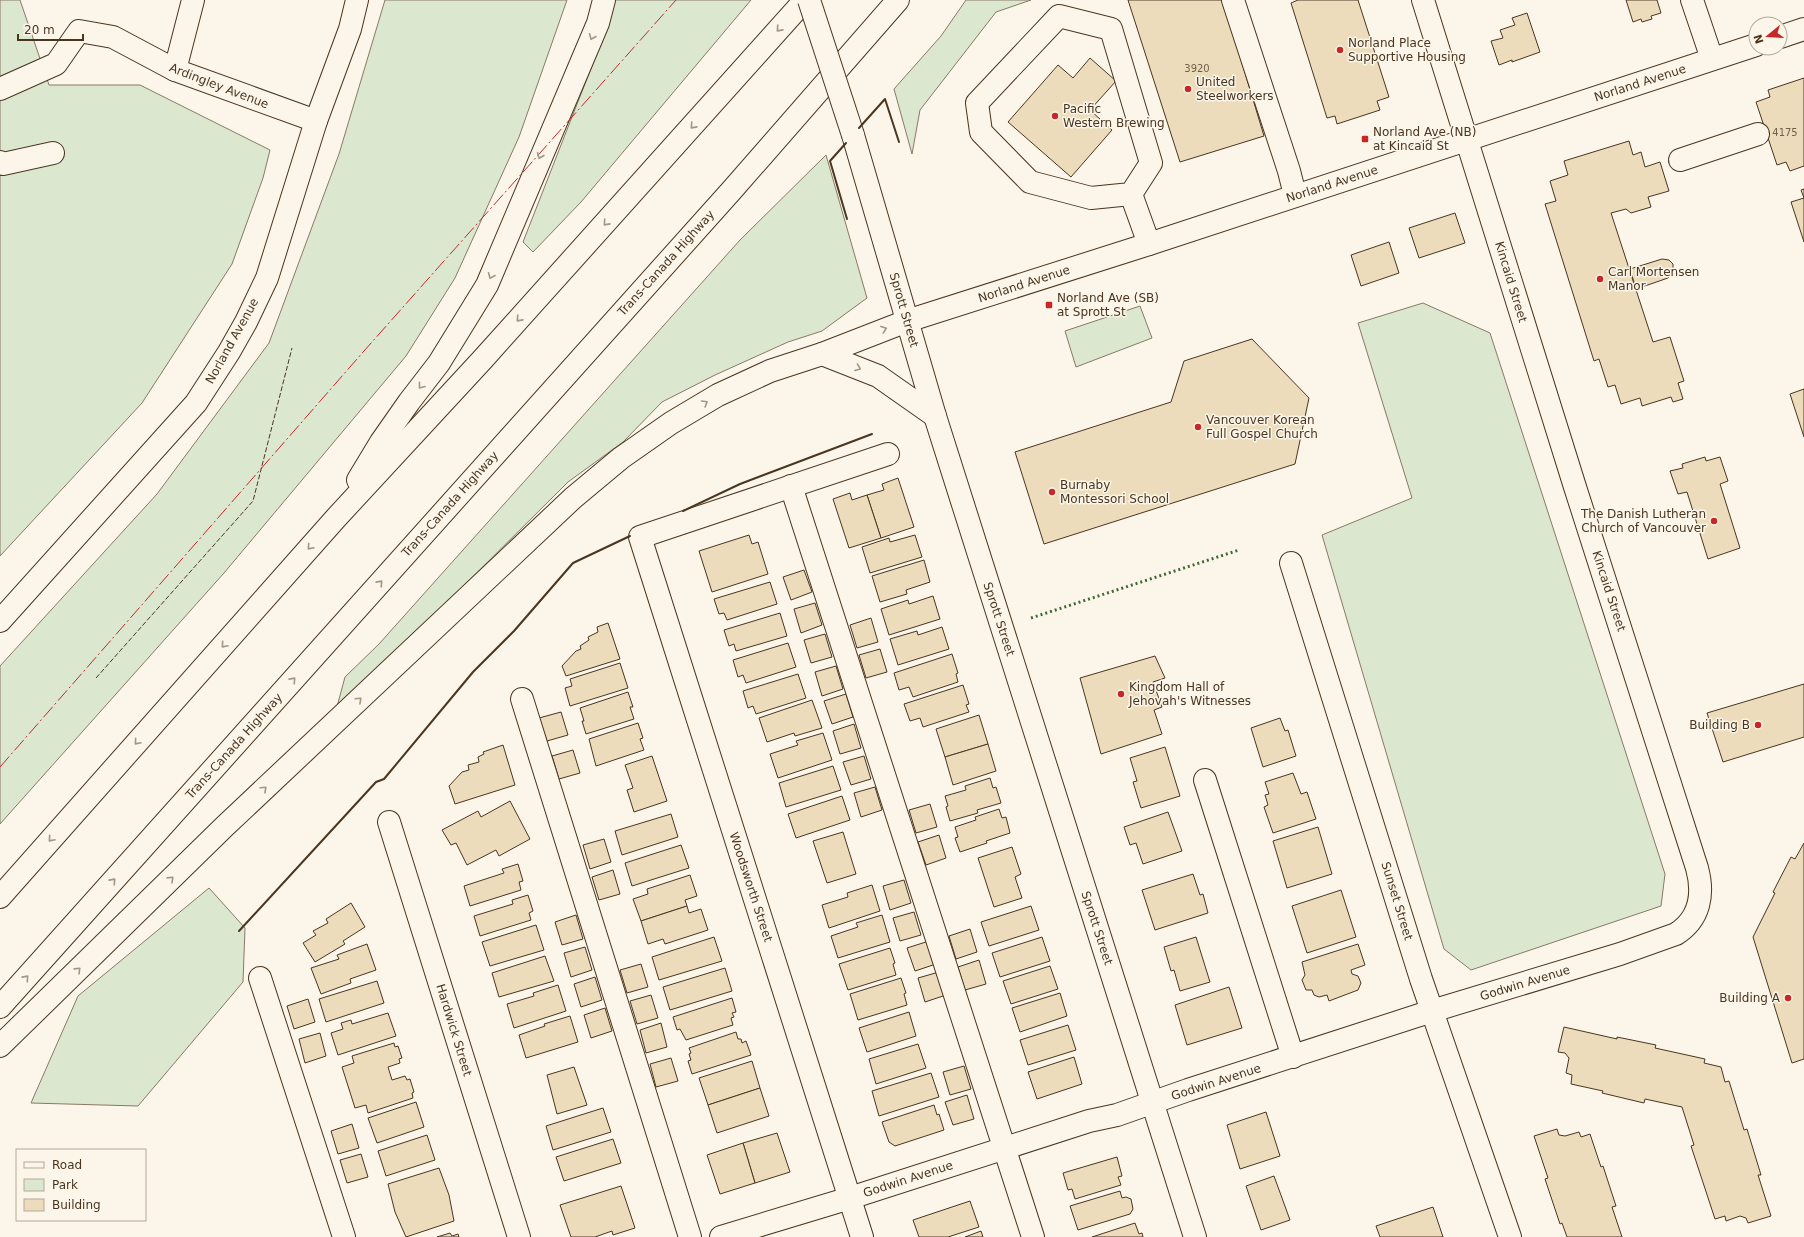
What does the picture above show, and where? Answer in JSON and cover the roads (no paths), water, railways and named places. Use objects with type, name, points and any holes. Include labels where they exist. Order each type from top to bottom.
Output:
[{"type":"main road","points":[[175,70],[193,0]]},
{"type":"main road","name":"Norland Avenue","points":[[0,621],[196,403],[212,380],[246,322],[267,278],[316,121],[350,29],[357,0]]},
{"type":"main road","points":[[336,518],[381,442],[439,363],[487,285],[598,23],[604,0]]},
{"type":"main road","points":[[0,897],[336,518],[483,359],[805,0]]},
{"type":"main road","name":"Sprott Street","points":[[809,0],[853,135],[935,416],[1195,1237]]},
{"type":"main road","name":"Trans-Canada Highway","points":[[0,1007],[721,202],[898,0]]},
{"type":"main road","points":[[1233,0],[1290,171],[1296,195]]},
{"type":"main road","name":"Kincaid Street","points":[[1423,0],[1572,480],[1697,868],[1701,888],[1699,906]]},
{"type":"main road","points":[[1692,0],[1712,60]]},
{"type":"main road","points":[[1059,16],[1111,29],[1151,163],[1131,194],[1091,198],[1030,182],[981,132],[976,103],[1059,16]]},
{"type":"main road","points":[[1788,34],[1804,29]]},
{"type":"main road","name":"Ardingley Avenue","points":[[0,89],[56,64],[79,31],[113,37],[175,70],[316,121]]},
{"type":"main road","name":"Norland Avenue","points":[[0,1046],[231,821],[573,498],[621,458],[672,423],[718,395],[770,371],[822,354],[907,321],[1149,244],[1748,48]]},
{"type":"main road","points":[[1680,160],[1758,134]]},
{"type":"main road","points":[[0,162],[3,164],[53,153]]},
{"type":"main road","points":[[1131,194],[1149,244]]},
{"type":"main road","points":[[822,354],[878,376],[935,416]]},
{"type":"main road","points":[[888,454],[791,486],[1033,1237]]},
{"type":"main road","name":"Woodsworth Street","points":[[791,486],[640,537],[862,1237]]},
{"type":"main road","name":"Sunset Street","points":[[1291,563],[1432,1011],[1510,1237]]},
{"type":"main road","points":[[522,699],[690,1237]]},
{"type":"main road","points":[[1205,780],[1293,1057]]},
{"type":"main road","name":"Hardwick Street","points":[[389,822],[519,1237]]},
{"type":"main road","name":"Godwin Avenue","points":[[721,1237],[850,1198],[1089,1121],[1117,1116],[1152,1103],[1432,1011],[1613,956],[1672,936],[1684,929],[1699,906]]},
{"type":"main road","points":[[260,978],[344,1237]]},
{"type":"place","name":"Norland Place Supportive Housing","points":[[1340,50]]},
{"type":"place","name":"United Steelworkers","points":[[1188,89]]},
{"type":"place","name":"Pacific Western Brewing","points":[[1055,116]]},
{"type":"place","name":"Norland Ave (NB) at Kincaid St","points":[[1365,139]]},
{"type":"place","name":"Carl Mortensen Manor","points":[[1600,279]]},
{"type":"place","name":"Norland Ave (SB) at Sprott St","points":[[1049,305]]},
{"type":"place","name":"Vancouver Korean Full Gospel Church","points":[[1198,427]]},
{"type":"place","name":"Burnaby Montessori School","points":[[1052,492]]},
{"type":"place","name":"The Danish Lutheran Church of Vancouver","points":[[1714,521]]},
{"type":"place","name":"Kingdom Hall of Jehovah's Witnesses","points":[[1121,694]]},
{"type":"place","name":"Building B","points":[[1758,725]]},
{"type":"place","name":"Building A","points":[[1788,998]]}]
